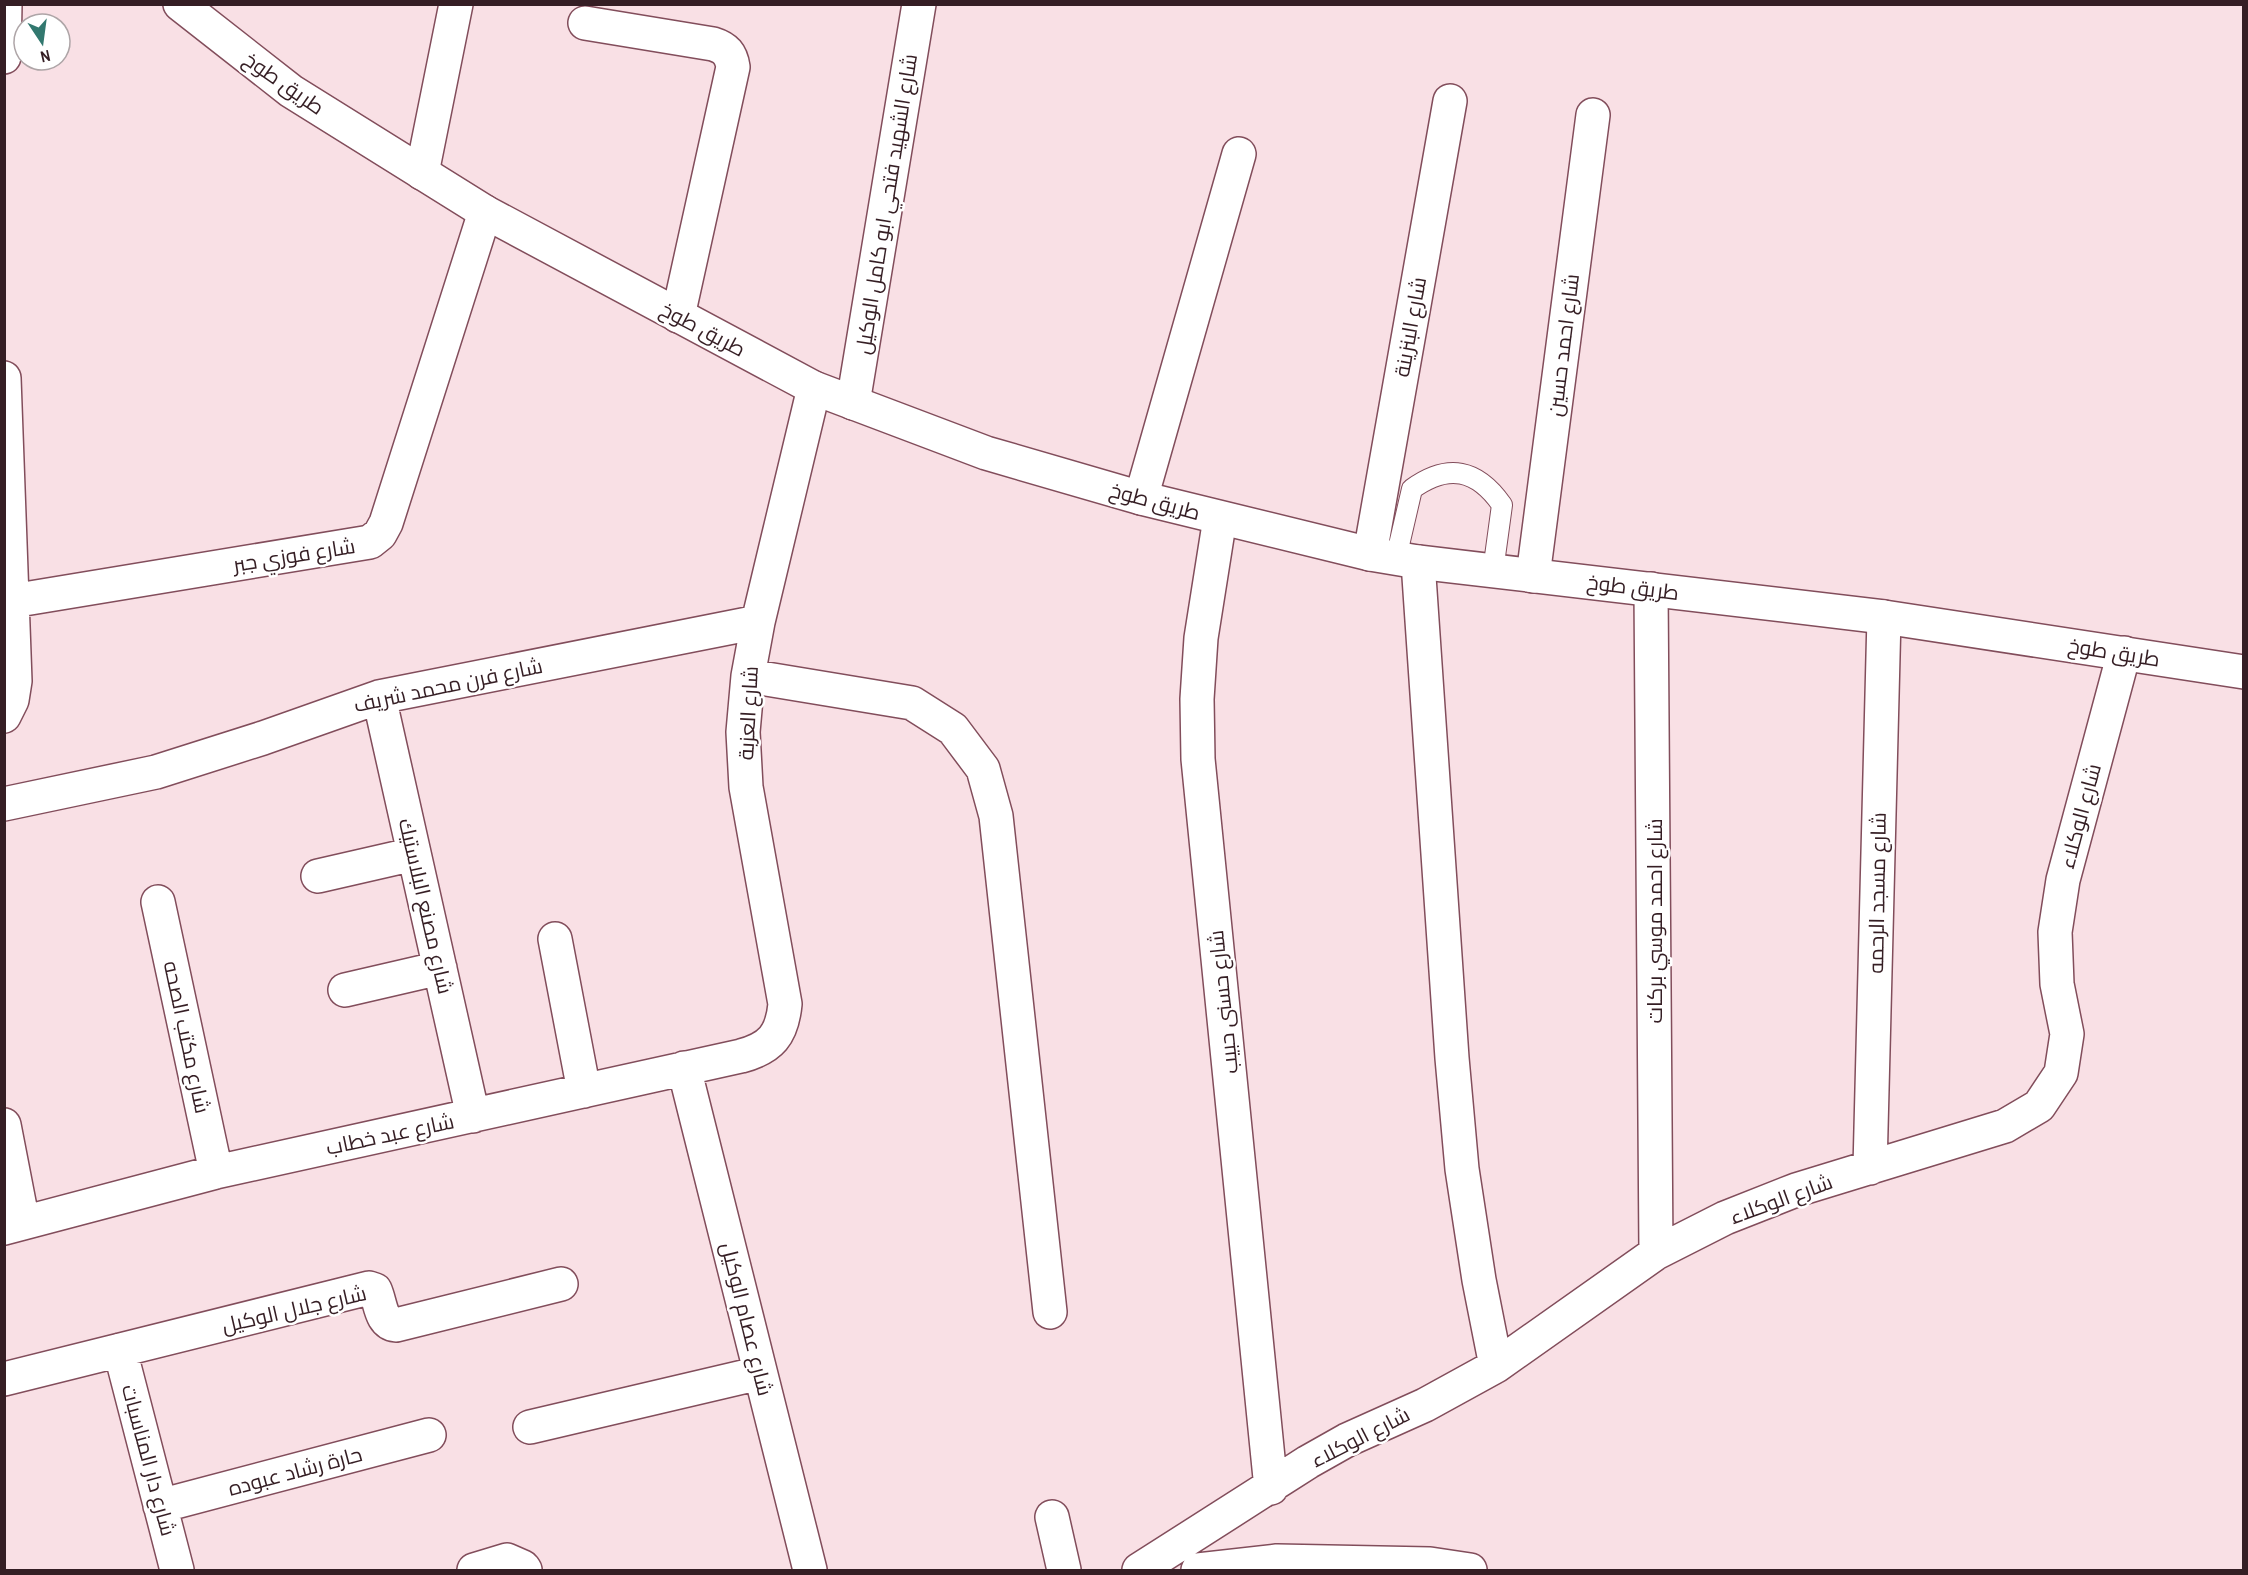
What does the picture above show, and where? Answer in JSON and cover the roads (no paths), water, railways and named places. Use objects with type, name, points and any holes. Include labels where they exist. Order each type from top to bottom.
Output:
[{"type":"street","points":[[4,57],[5,4]]},
{"type":"street","name":"طريق طوخ","points":[[180,4],[291,91],[485,212],[814,388],[986,453],[1141,498],[1394,558],[1884,617],[2244,672]]},
{"type":"street","points":[[422,173],[456,4]]},
{"type":"street","name":"شارع الشهيد فتحي ابو كامل الوكيل","points":[[853,403],[919,4]]},
{"type":"street","points":[[585,23],[714,44],[728,52],[732,59],[731,78],[678,316]]},
{"type":"street","name":"شارع البنزينة","points":[[1450,100],[1394,558],[1452,1058],[1462,1169],[1479,1280],[1496,1366]]},
{"type":"street","name":"شارع احمد حسين","points":[[1533,576],[1593,115]]},
{"type":"street","points":[[1141,498],[1239,154]]},
{"type":"street","name":"شارع فوزي جبر","points":[[12,602],[370,542],[380,534],[485,212]]},
{"type":"street","points":[[4,378],[7,538],[15,681],[12,700],[4,716]]},
{"type":"street","name":"شارع العزبة","points":[[774,1039],[783,1023],[785,1004],[746,787],[743,732],[748,676],[758,622],[814,388]]},
{"type":"street","name":"شارع حسنى حبيب","points":[[1221,518],[1202,638],[1197,699],[1198,759],[1271,1488]]},
{"type":"street","name":"شارع احمد موسي بركات","points":[[1652,589],[1656,1253]]},
{"type":"street","name":"شارع مسجد الرحمه","points":[[1870,1168],[1884,617]]},
{"type":"street","name":"شارع فرن محمد شريف","points":[[4,804],[156,772],[253,742],[379,697],[758,622]]},
{"type":"street","name":"شارع الوكلاء","points":[[1139,1570],[1347,1440],[1425,1405],[1496,1366],[1656,1253],[1725,1218],[1786,1194],[2006,1126],[2039,1106],[2061,1073],[2067,1034],[2057,984],[2055,932],[2062,879],[2124,653]]},
{"type":"street","points":[[748,676],[912,703],[953,729],[983,769],[996,816],[1050,1312]]},
{"type":"street","name":"شارع مصنع البلاستيك","points":[[379,697],[473,1116]]},
{"type":"street","points":[[318,876],[414,854]]},
{"type":"street","name":"شارع مكتب الصحه","points":[[158,903],[216,1172]]},
{"type":"street","points":[[555,939],[584,1091]]},
{"type":"street","points":[[345,990],[440,968]]},
{"type":"street","name":"شارع عبد خطاب","points":[[14,1226],[216,1172],[759,1051],[774,1039]]},
{"type":"street","name":"شارع عصام الوكيل","points":[[684,1068],[810,1570]]},
{"type":"street","points":[[4,1125],[14,1226]]},
{"type":"street","name":"شارع جلال الوكيل","points":[[4,1379],[369,1288],[375,1290],[384,1319],[389,1324],[396,1325],[561,1284]]},
{"type":"street","name":"شارع دار المناسبات","points":[[120,1350],[177,1570]]},
{"type":"street","points":[[530,1427],[760,1373]]},
{"type":"street","name":"حارة رشاد عبوده","points":[[160,1506],[429,1436]]},
{"type":"street","points":[[1052,1517],[1064,1570]]},
{"type":"street","points":[[474,1570],[507,1560],[525,1570]]},
{"type":"street","points":[[1198,1570],[1277,1561],[1430,1564],[1470,1570]]},
{"type":"lane","points":[[1394,558],[1412,489],[1425,479],[1441,473],[1457,473],[1476,478],[1491,489],[1502,505],[1493,571]]}]
